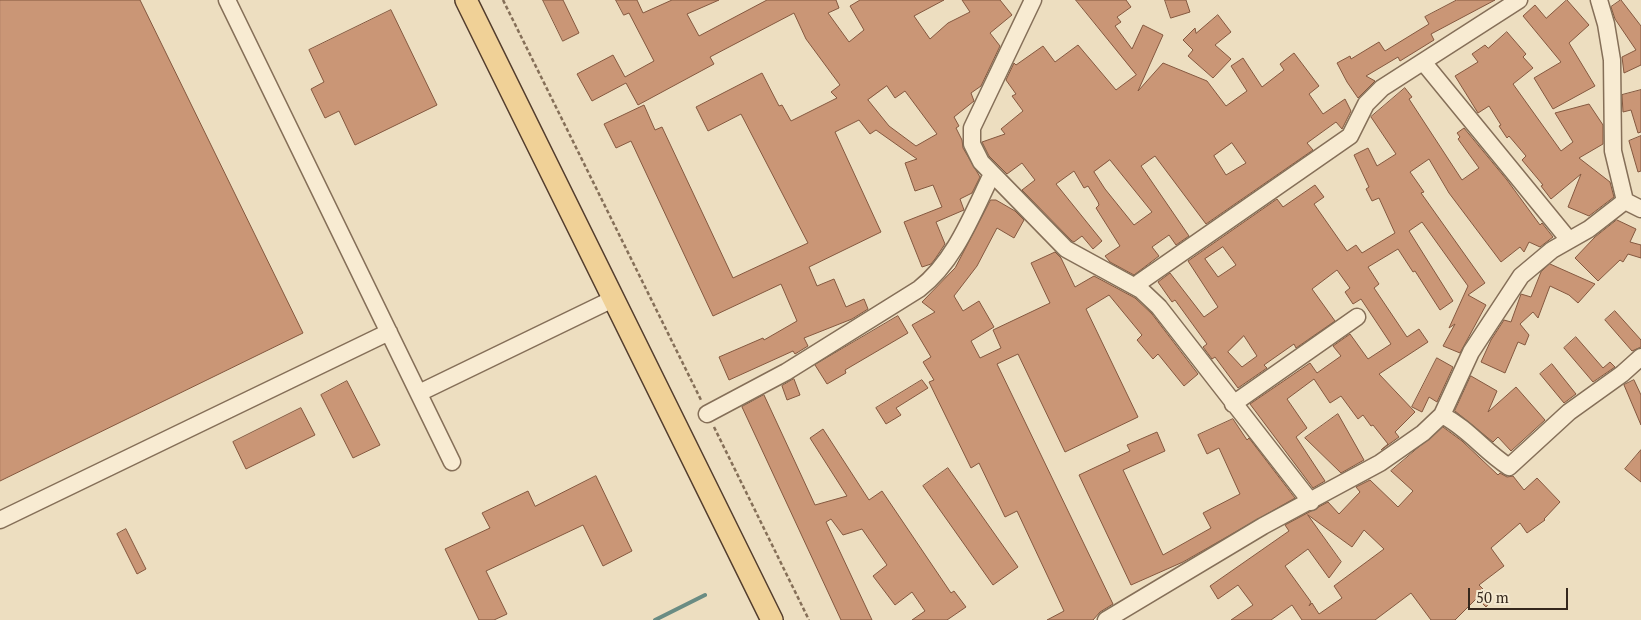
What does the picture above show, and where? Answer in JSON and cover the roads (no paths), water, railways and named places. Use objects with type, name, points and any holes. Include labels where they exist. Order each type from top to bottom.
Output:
[{"type":"main road","points":[[466,0],[615,298],[772,620]]},
{"type":"street","points":[[227,0],[452,462]]},
{"type":"street","points":[[1033,0],[972,128],[972,144],[981,162],[1066,249],[1141,290],[1159,307],[1311,502]]},
{"type":"street","points":[[1141,290],[1140,282],[1350,136],[1366,104],[1382,88],[1519,0]]},
{"type":"street","points":[[1599,0],[1606,24],[1612,60],[1613,151],[1625,201],[1641,209]]},
{"type":"street","points":[[1424,62],[1569,240]]},
{"type":"street","points":[[707,414],[786,372],[934,278],[949,259],[992,174]]},
{"type":"street","points":[[1106,620],[1263,526],[1311,502],[1380,463],[1423,433],[1442,415],[1472,352],[1521,276],[1569,240],[1589,230],[1625,201]]},
{"type":"street","points":[[419,393],[615,298]]},
{"type":"street","points":[[1233,404],[1357,317]]},
{"type":"street","points":[[0,520],[389,332]]},
{"type":"street","points":[[1442,415],[1460,425],[1495,458],[1509,467],[1569,412],[1622,374],[1641,357]]},
{"type":"waterway","points":[[655,620],[705,595]]}]
